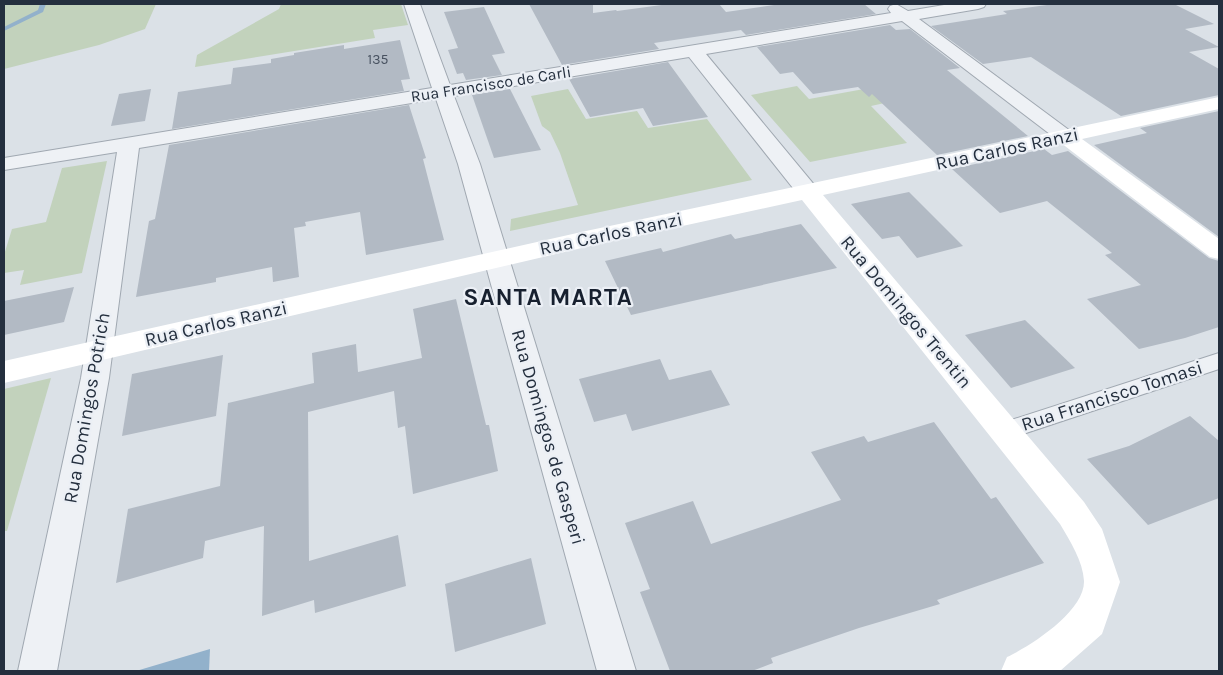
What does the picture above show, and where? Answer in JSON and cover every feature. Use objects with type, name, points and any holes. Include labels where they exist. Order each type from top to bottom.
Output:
[{"type":"main road","name":"Rua Carlos Ranzi","points":[[4,372],[497,260],[1219,103]]},
{"type":"main road","points":[[1066,137],[1219,251]]},
{"type":"main road","name":"Rua Domingos Trentin","points":[[808,192],[1072,513],[1090,541],[1102,582],[1089,621],[1041,662],[1021,671]]},
{"type":"street","name":"Rua Domingos de Gasperi","points":[[412,4],[469,164],[617,671]]},
{"type":"street","points":[[889,4],[1066,137]]},
{"type":"street","name":"Rua Francisco de Carli","points":[[4,164],[978,4]]},
{"type":"street","name":"Rua Domingos Trentin","points":[[694,51],[808,192]]},
{"type":"street","name":"Rua Domingos Potrich","points":[[37,671],[95,378],[129,143]]},
{"type":"lane","name":"Rua Francisco Tomasi","points":[[1005,431],[1219,360]]},
{"type":"green space","points":[[4,4],[156,4],[145,29],[99,45],[4,69]]},
{"type":"green space","points":[[281,4],[401,4],[408,25],[373,30],[375,38],[195,67],[197,55],[279,9]]},
{"type":"green space","points":[[897,83],[912,97],[871,106],[907,143],[810,162],[751,95],[797,86],[809,99]]},
{"type":"green space","points":[[568,89],[586,119],[637,111],[648,128],[707,119],[752,180],[510,231],[511,219],[578,205],[560,153],[550,132],[542,126],[531,96]]},
{"type":"green space","points":[[107,161],[82,273],[20,285],[24,270],[4,273],[4,255],[12,229],[46,222],[62,168]]},
{"type":"green space","points":[[51,378],[7,531],[4,531],[4,389]]},
{"type":"water","points":[[210,649],[209,671],[136,671]]},
{"type":"building","points":[[529,4],[593,4],[593,13],[669,4],[719,4],[726,12],[781,4],[864,4],[876,14],[746,35],[741,30],[654,43],[659,49],[562,65]]},
{"type":"building","points":[[1054,4],[1174,4],[1214,24],[1185,29],[1219,47],[1189,52],[1219,69],[1219,95],[1121,116],[1031,57],[983,64],[931,26],[1007,14],[1003,11]]},
{"type":"building","points":[[484,7],[505,53],[492,55],[502,75],[466,80],[463,73],[457,74],[448,50],[458,48],[444,12]]},
{"type":"building","points":[[890,25],[896,30],[910,29],[960,68],[947,70],[1028,136],[937,155],[872,94],[869,97],[858,87],[813,94],[793,72],[780,74],[757,47]]},
{"type":"building","points":[[400,40],[410,79],[401,80],[404,91],[172,129],[178,92],[231,84],[233,68],[271,63],[271,59],[294,55],[294,53],[344,45],[344,49]]},
{"type":"building","points":[[668,62],[708,117],[653,126],[643,108],[590,117],[569,79]]},
{"type":"building","points":[[151,89],[145,121],[111,126],[119,94]]},
{"type":"building","points":[[510,89],[541,150],[494,158],[472,95]]},
{"type":"building","points":[[409,105],[426,158],[423,159],[444,240],[366,255],[360,212],[305,222],[306,226],[294,228],[299,277],[273,282],[272,267],[216,278],[216,282],[136,297],[149,221],[155,219],[169,145]]},
{"type":"building","points":[[1219,111],[1219,237],[1094,145],[1147,133],[1140,128]]},
{"type":"building","points":[[1044,149],[1052,155],[1068,151],[1209,258],[1219,261],[1219,327],[1185,338],[1139,349],[1087,299],[1141,285],[1105,255],[1112,253],[1047,201],[1000,213],[952,169]]},
{"type":"building","points":[[909,192],[963,246],[917,258],[899,236],[882,239],[851,204]]},
{"type":"building","points":[[801,224],[837,268],[631,315],[605,261],[661,248],[663,252],[731,234],[735,239]]},
{"type":"building","points":[[74,287],[64,322],[4,335],[4,301]]},
{"type":"building","points":[[456,299],[486,425],[489,425],[498,471],[413,494],[405,426],[398,428],[394,391],[308,412],[309,561],[398,535],[406,586],[315,613],[314,600],[262,616],[264,526],[205,541],[203,558],[116,583],[128,509],[220,486],[228,403],[314,383],[312,353],[356,344],[358,372],[422,358],[413,309]]},
{"type":"building","points":[[1025,320],[1075,368],[1011,388],[965,335]]},
{"type":"building","points":[[223,355],[216,416],[122,436],[132,374]]},
{"type":"building","points":[[660,359],[669,380],[711,370],[730,405],[632,431],[626,414],[594,422],[579,379]]},
{"type":"building","points":[[1190,416],[1219,441],[1219,498],[1148,525],[1087,459],[1129,446]]},
{"type":"building","points":[[934,422],[991,499],[996,497],[1044,563],[937,600],[940,604],[859,628],[771,658],[773,663],[752,671],[670,671],[640,592],[650,589],[625,523],[693,501],[711,544],[841,500],[811,452],[864,436],[868,442]]},
{"type":"building","points":[[531,558],[546,624],[455,652],[445,584]]},
{"type":"waterway","points":[[4,29],[41,11],[43,4]]},
{"type":"district","name":"SANTA MARTA","points":[[548,297]]}]
